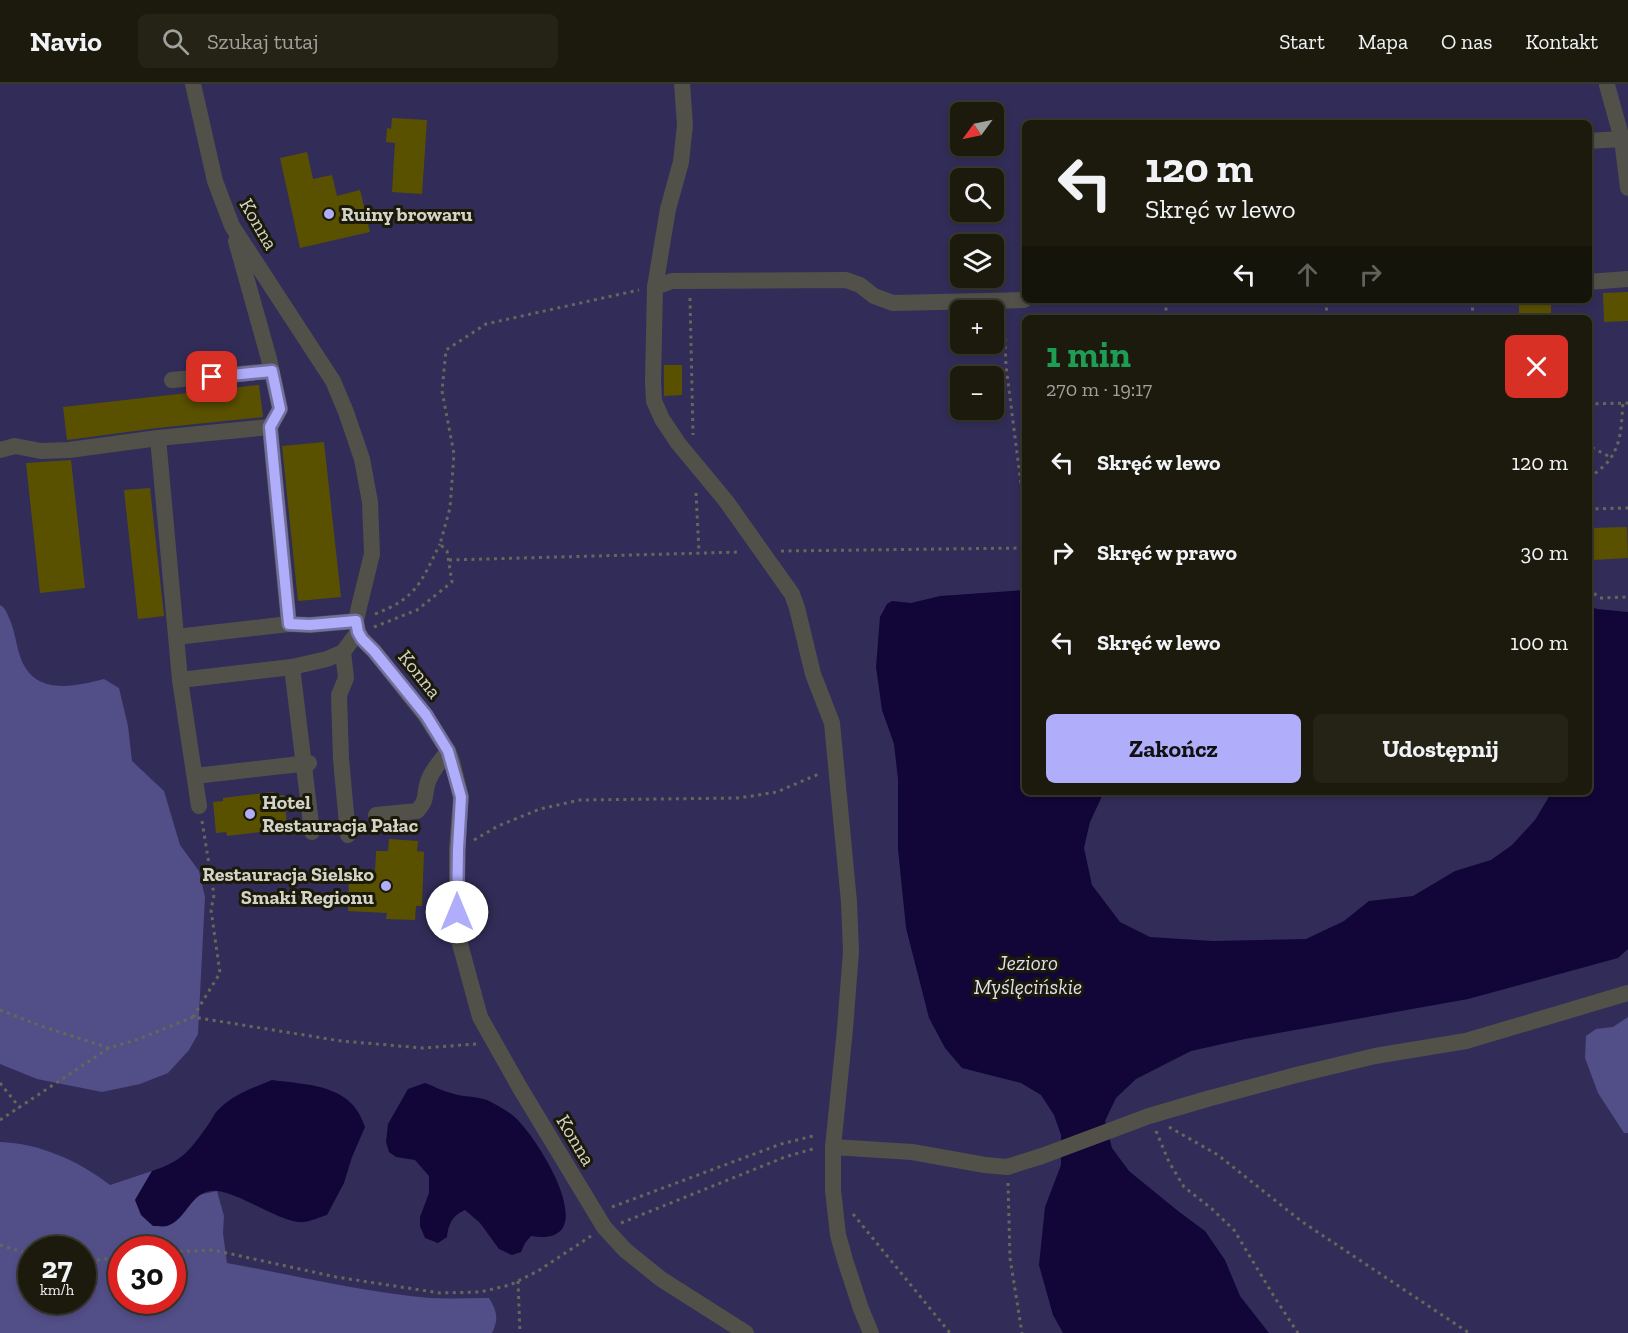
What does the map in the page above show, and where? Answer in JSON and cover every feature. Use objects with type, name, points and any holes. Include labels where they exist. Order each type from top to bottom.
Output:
[{"type":"street","name":"Konna","points":[[193,84],[215,181],[232,226],[333,381],[362,459],[370,502],[372,554],[357,626],[362,639],[426,715],[448,751],[461,797],[457,933],[480,1017],[526,1098],[606,1226],[625,1250],[661,1279],[746,1333]]},
{"type":"street","points":[[682,84],[685,125],[681,162],[668,209],[655,287],[654,401],[662,419],[732,509],[792,594],[813,674],[832,723],[849,902],[851,951],[834,1140],[833,1190],[838,1235],[844,1260],[872,1333]]},
{"type":"street","points":[[1607,85],[1622,139],[1628,188]]},
{"type":"street","points":[[1592,141],[1622,139]]},
{"type":"street","points":[[232,226],[272,371],[280,409],[270,427],[289,624]]},
{"type":"street","points":[[1592,282],[1628,279]]},
{"type":"street","points":[[655,287],[672,281],[846,280],[860,285],[874,296],[893,303],[950,302]]},
{"type":"street","points":[[1004,301],[1022,300]]},
{"type":"street","points":[[172,381],[272,371]]},
{"type":"street","points":[[0,450],[15,446],[41,451],[69,450],[158,438],[270,427]]},
{"type":"street","points":[[158,438],[180,680],[199,806]]},
{"type":"street","points":[[176,638],[289,624],[357,626],[343,652],[346,678],[339,695],[341,759],[348,835]]},
{"type":"street","points":[[180,680],[292,667],[327,659],[343,652]]},
{"type":"street","points":[[292,667],[306,763],[312,832]]},
{"type":"street","points":[[376,815],[417,811],[425,802],[427,785],[433,772],[448,751]]},
{"type":"street","points":[[195,776],[306,763]]},
{"type":"street","points":[[834,1140],[1007,1167],[1149,1116],[1353,1061],[1466,1041],[1628,993]]},
{"type":"path","points":[[690,281],[694,462],[699,552]]},
{"type":"path","points":[[357,626],[398,605],[414,592],[440,544],[450,508],[454,454],[442,391],[446,350],[486,324],[623,292],[655,287]]},
{"type":"path","points":[[1004,334],[1022,492]]},
{"type":"path","points":[[1592,475],[1612,458],[1621,439],[1623,403]]},
{"type":"path","points":[[1592,404],[1628,403]]},
{"type":"path","points":[[1592,447],[1612,458]]},
{"type":"path","points":[[1592,509],[1628,508]]},
{"type":"path","points":[[391,622],[417,610],[452,582],[447,551],[440,544]]},
{"type":"path","points":[[449,560],[479,558]]},
{"type":"path","points":[[1592,592],[1600,598],[1628,597]]},
{"type":"path","points":[[458,849],[498,826],[540,809],[580,800],[739,798],[777,792],[802,783],[836,766]]},
{"type":"path","points":[[193,1017],[220,973],[212,910],[214,895],[199,806]]},
{"type":"path","points":[[0,1010],[109,1048]]},
{"type":"path","points":[[0,1120],[109,1048],[139,1039],[193,1017],[341,1041],[423,1048],[496,1043]]},
{"type":"path","points":[[0,1083],[20,1108]]},
{"type":"path","points":[[1149,1116],[1169,1162],[1184,1187],[1234,1230],[1298,1333]]},
{"type":"path","points":[[1149,1116],[1218,1155],[1301,1221],[1469,1333]]},
{"type":"path","points":[[606,1226],[602,1211],[781,1144],[814,1135],[834,1140]]},
{"type":"path","points":[[186,1251],[213,1250],[336,1277],[440,1293],[480,1292],[510,1285],[538,1271],[606,1226],[616,1225],[785,1156],[834,1140]]},
{"type":"path","points":[[1007,1167],[1010,1258],[1022,1333]]},
{"type":"path","points":[[833,1190],[950,1333]]},
{"type":"path","points":[[0,1245],[18,1251]]},
{"type":"path","points":[[518,1281],[520,1333]]},
{"type":"shaded area","points":[[0,84],[1628,84],[1628,1333],[0,1333]]},
{"type":"shaded area","points":[[0,605],[5,609],[10,620],[26,669],[34,678],[44,683],[67,686],[104,679],[119,688],[128,726],[132,761],[164,791],[180,845],[199,871],[205,897],[198,1034],[189,1050],[168,1073],[140,1084],[102,1092],[37,1079],[0,1064]]},
{"type":"shaded area","points":[[1628,1017],[1628,1133],[1624,1133],[1598,1093],[1585,1058],[1586,1036],[1596,1029],[1613,1027]]},
{"type":"shaded area","points":[[0,1142],[29,1146],[58,1155],[85,1168],[110,1185],[152,1171],[135,1200],[181,1215],[198,1195],[217,1191],[224,1216],[223,1233],[227,1263],[404,1295],[436,1298],[489,1298],[496,1315],[492,1333],[0,1333]]},
{"type":"water","name":"Jezioro Myślęcińskie","points":[[1022,590],[1022,795],[1103,795],[1090,822],[1084,848],[1092,885],[1120,922],[1150,937],[1213,941],[1306,939],[1344,921],[1369,901],[1413,896],[1455,871],[1491,860],[1512,845],[1535,820],[1550,795],[1592,795],[1592,607],[1628,612],[1628,949],[1618,958],[1468,999],[1245,1039],[1191,1051],[1136,1079],[1116,1098],[1105,1121],[1112,1148],[1129,1171],[1205,1231],[1225,1260],[1240,1296],[1269,1333],[1063,1333],[1053,1315],[1039,1265],[1045,1207],[1061,1165],[1061,1135],[1054,1115],[1041,1095],[1021,1083],[962,1068],[945,1048],[929,1018],[906,928],[898,849],[898,779],[894,744],[882,710],[876,667],[880,617],[887,604],[892,601],[911,603],[940,596]]},
{"type":"water","points":[[272,1080],[328,1089],[340,1095],[359,1113],[365,1127],[344,1183],[327,1215],[296,1222],[228,1193],[209,1191],[195,1199],[174,1223],[153,1226],[141,1215],[135,1200],[152,1171],[185,1154],[216,1112],[231,1099]]},
{"type":"water","points":[[425,1083],[444,1091],[487,1100],[508,1112],[520,1123],[543,1154],[554,1174],[566,1212],[564,1226],[554,1235],[531,1236],[521,1252],[512,1255],[499,1249],[480,1223],[465,1210],[452,1220],[447,1237],[438,1243],[425,1238],[420,1226],[420,1217],[429,1193],[429,1176],[415,1160],[396,1157],[389,1152],[386,1142],[388,1124],[408,1089]]},
{"type":"building","name":"Ruiny browaru","points":[[392,118],[427,120],[422,194],[392,192],[395,143],[386,142],[387,128],[391,129]]},
{"type":"building","name":"Ruiny browaru","points":[[307,152],[313,179],[332,175],[337,196],[360,190],[370,232],[300,248],[280,158]]},
{"type":"building","points":[[1628,292],[1628,321],[1604,322],[1603,293]]},
{"type":"building","points":[[1519,303],[1551,303],[1551,315],[1519,315]]},
{"type":"building","points":[[664,365],[682,365],[682,395],[664,396]]},
{"type":"building","points":[[259,385],[263,417],[67,440],[63,407]]},
{"type":"building","points":[[324,442],[341,597],[298,601],[282,446]]},
{"type":"building","points":[[71,460],[85,588],[40,593],[26,463]]},
{"type":"building","points":[[150,488],[164,616],[138,619],[124,490]]},
{"type":"building","points":[[1627,527],[1628,558],[1593,560],[1592,528]]},
{"type":"building","name":"Hotel Restauracja Pałac","points":[[274,792],[274,796],[284,795],[287,825],[277,826],[277,830],[227,836],[226,832],[216,833],[213,802],[223,801],[223,798]]},
{"type":"building","name":"Restauracja Sielsko Smaki Regionu","points":[[389,839],[418,841],[417,851],[424,852],[422,906],[416,906],[415,920],[386,919],[387,913],[348,911],[349,873],[375,874],[376,851],[388,851]]},
{"type":"place","name":"Ruiny browaru","points":[[329,214]]},
{"type":"place","name":"Hotel Restauracja Pałac","points":[[250,814]]},
{"type":"place","name":"Restauracja Sielsko Smaki Regionu","points":[[386,886]]},
{"type":"route","points":[[212,377],[272,371],[280,409],[270,427],[289,624],[310,625],[356,621],[362,639],[426,715],[448,751],[461,797],[457,912]]}]
